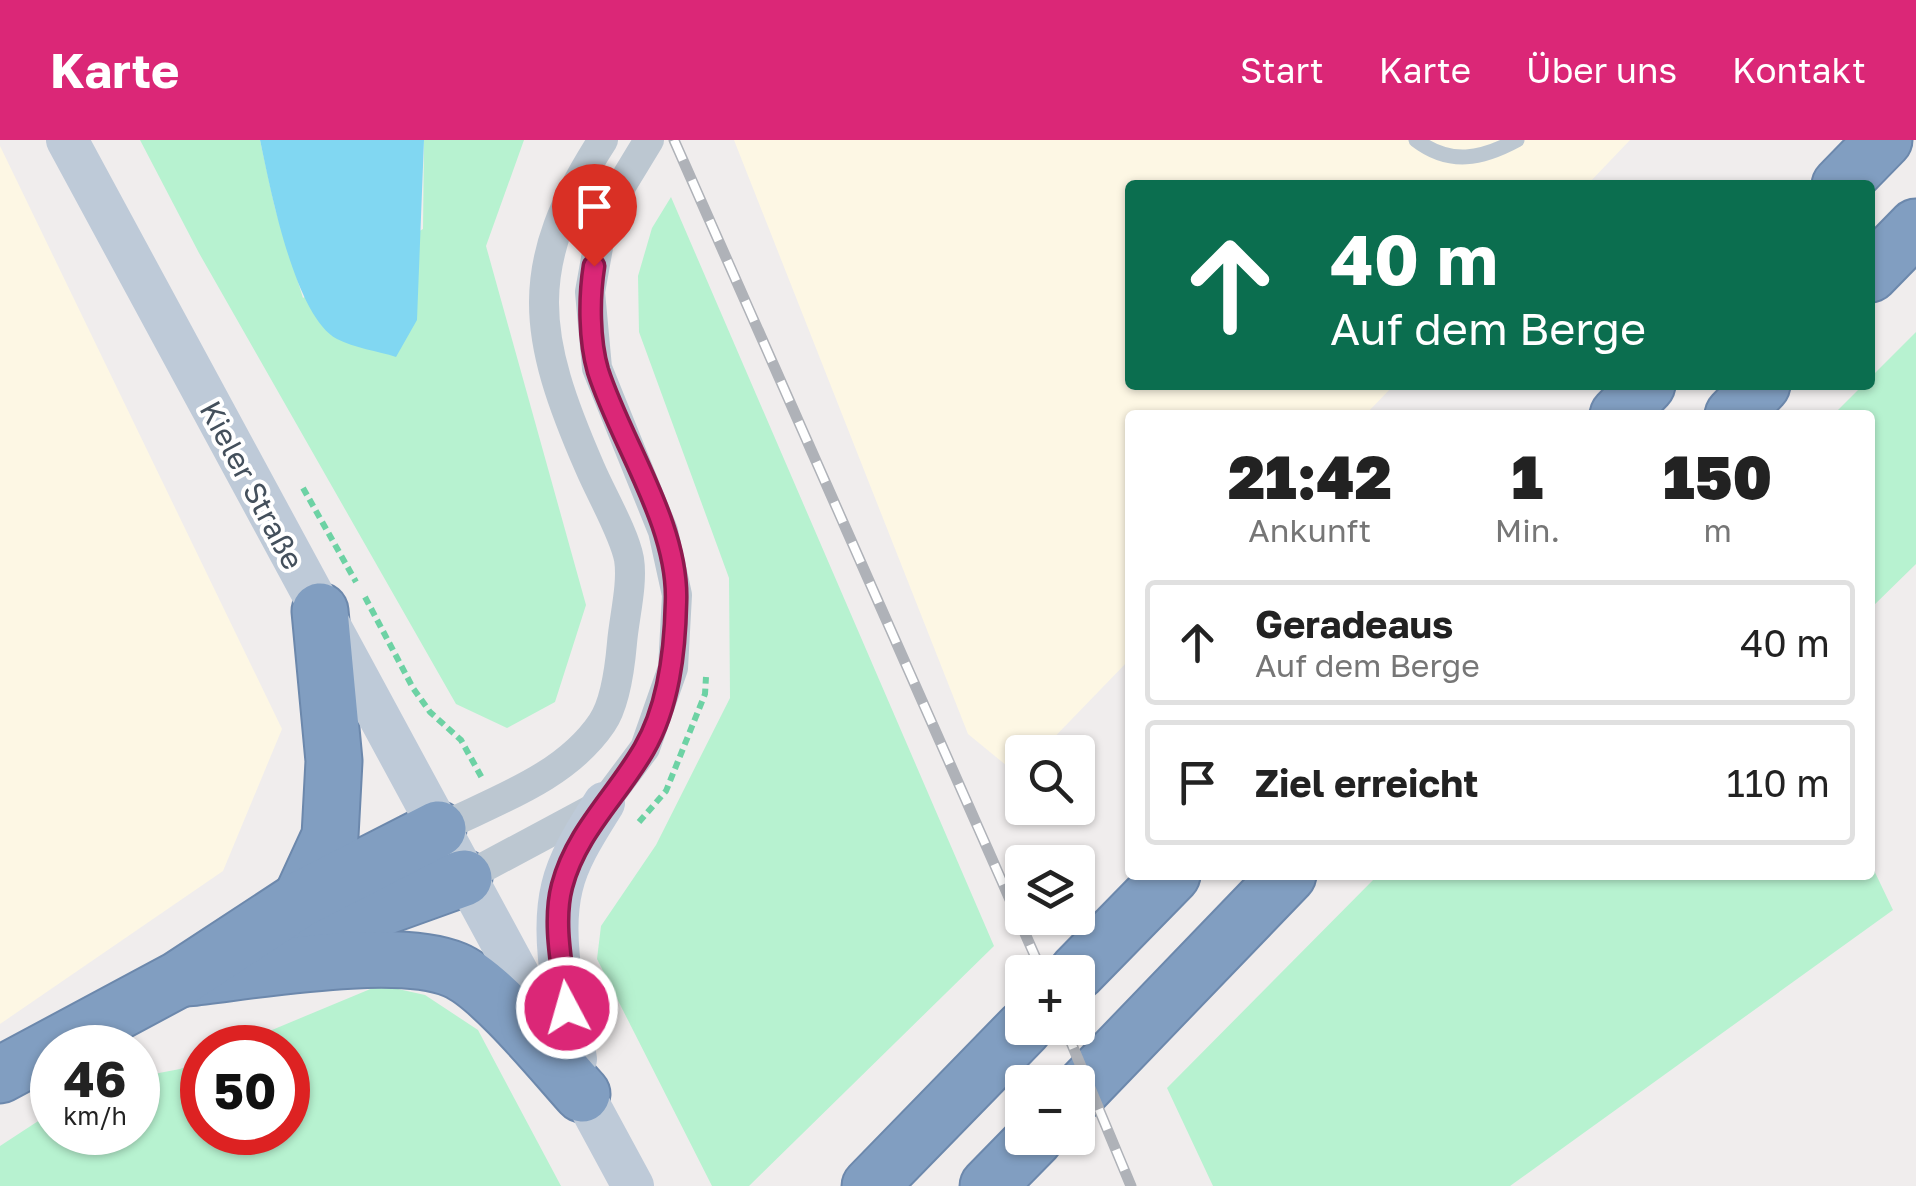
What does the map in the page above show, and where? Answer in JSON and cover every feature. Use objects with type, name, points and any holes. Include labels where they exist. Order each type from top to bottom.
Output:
[{"type":"highway","points":[[1845,180],[1884,140]]},
{"type":"highway","points":[[1875,269],[1916,226]]},
{"type":"highway","points":[[1623,410],[1642,390]]},
{"type":"highway","points":[[1738,410],[1757,390]]},
{"type":"highway","points":[[301,899],[330,836],[334,761],[320,611]]},
{"type":"highway","points":[[0,1075],[179,979],[301,899],[438,829]]},
{"type":"highway","points":[[179,979],[464,878]]},
{"type":"highway","points":[[1094,955],[1167,880]]},
{"type":"highway","points":[[1095,1075],[1283,880]]},
{"type":"highway","points":[[179,979],[340,961],[409,961],[456,970],[504,1009],[582,1094]]},
{"type":"highway","points":[[870,1186],[1007,1045]]},
{"type":"highway","points":[[988,1186],[1018,1155]]},
{"type":"main road","name":"Kieler Straße","points":[[67,140],[632,1185]]},
{"type":"main road","points":[[582,1094],[561,952],[560,892],[580,843],[604,803]]},
{"type":"street","points":[[438,829],[551,773],[584,744],[604,721],[620,660],[629,560],[558,393],[548,352],[544,297],[548,253],[558,219],[603,140]]},
{"type":"street","points":[[464,878],[604,803],[645,748],[672,668],[676,596],[663,530],[597,368],[590,292],[604,214],[649,140]]},
{"type":"lane","points":[[1416,140],[1431,152],[1465,159],[1486,156],[1517,140]]},
{"type":"path","points":[[300,482],[412,688],[430,712],[461,740],[495,801]]},
{"type":"shaded area","points":[[734,140],[1630,140],[1592,180],[1125,180],[1125,390],[1389,390],[1370,410],[1125,410],[1125,664],[1056,735],[1005,735],[1005,764],[968,734]]},
{"type":"shaded area","points":[[0,146],[282,729],[223,871],[0,1024]]},
{"type":"green space","points":[[140,140],[260,140],[275,208],[303,298],[423,229],[424,140],[524,140],[486,246],[586,605],[555,702],[507,728],[456,704],[199,253]]},
{"type":"green space","points":[[671,197],[994,946],[749,1186],[712,1186],[597,959],[601,926],[656,845],[730,698],[729,578],[639,332],[638,276],[652,228]]},
{"type":"green space","points":[[1916,332],[1916,564],[1875,604],[1875,410],[1838,410],[1858,390],[1875,390],[1875,373]]},
{"type":"green space","points":[[1875,872],[1893,910],[1510,1186],[1213,1186],[1167,1088],[1373,880],[1875,880]]},
{"type":"green space","points":[[380,985],[425,995],[478,1030],[561,1186],[0,1186],[0,1146],[30,1126],[30,1155],[160,1155],[160,1073],[180,1069],[180,1155],[310,1155],[310,1025],[284,1025]]},
{"type":"water","points":[[260,140],[424,140],[417,320],[396,357],[337,339],[308,305],[286,248]]},
{"type":"railway","points":[[674,140],[1034,955]]},
{"type":"railway","points":[[1072,1045],[1131,1186]]},
{"type":"route","points":[[567,1008],[560,892],[580,843],[645,748],[672,668],[676,596],[663,530],[597,368],[590,292],[594,266]]}]
